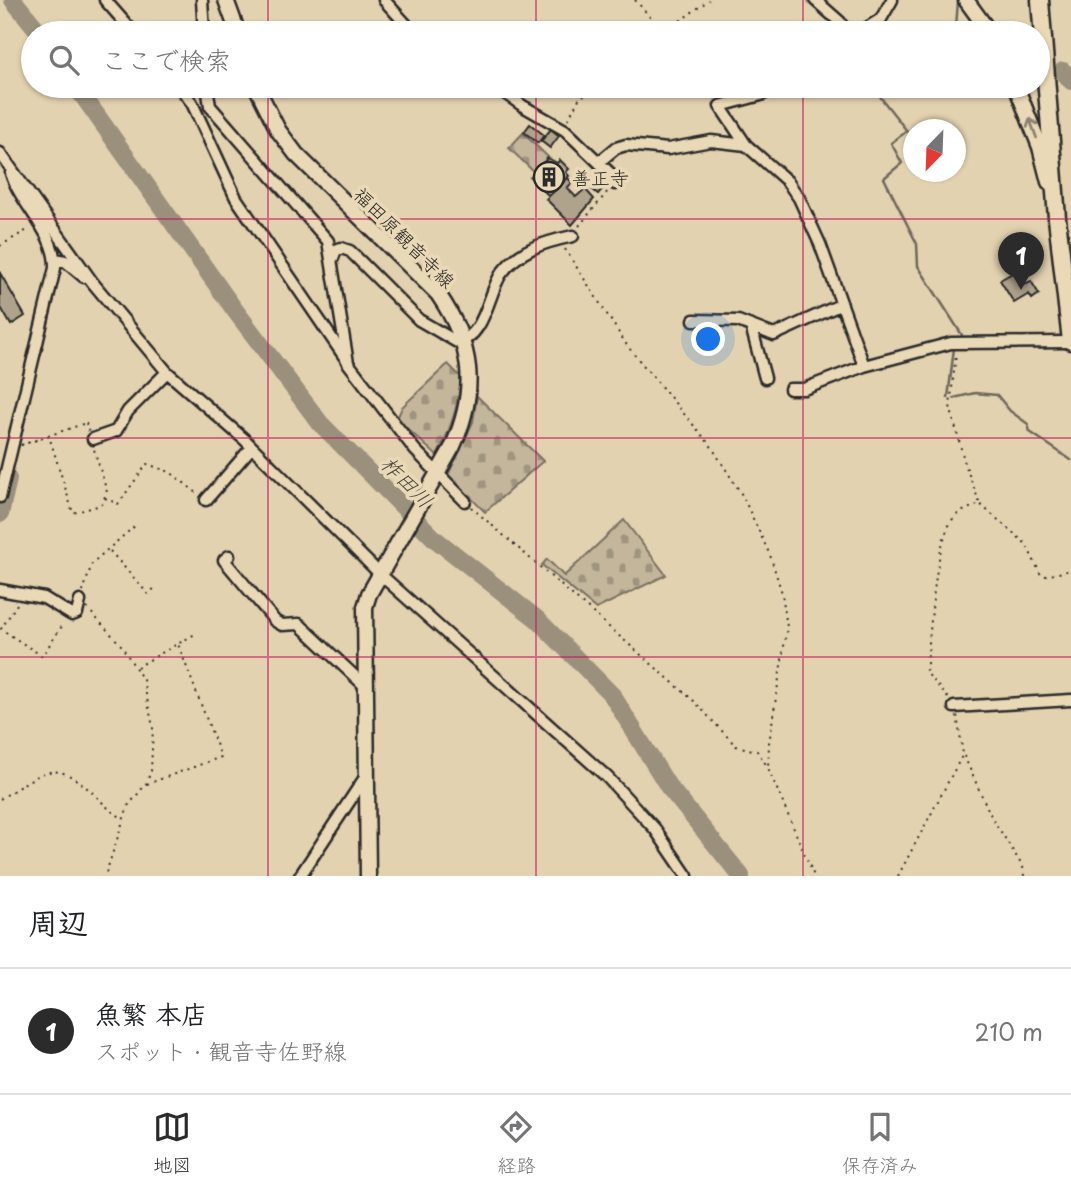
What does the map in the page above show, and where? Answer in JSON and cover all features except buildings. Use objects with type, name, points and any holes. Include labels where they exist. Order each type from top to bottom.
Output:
[{"type":"main road","points":[[226,0],[234,21]]},
{"type":"main road","points":[[966,0],[981,21]]},
{"type":"main road","points":[[1040,0],[1040,21]]},
{"type":"main road","name":"福田原観音寺線","points":[[262,98],[278,130],[296,154],[438,294],[454,318],[463,341],[470,374],[464,421],[365,607],[368,876]]},
{"type":"main road","points":[[1021,98],[1040,147],[1057,218]]},
{"type":"main road","points":[[1044,98],[1071,342]]},
{"type":"street","points":[[105,0],[123,21]]},
{"type":"street","points":[[202,0],[203,21]]},
{"type":"street","points":[[384,0],[403,21]]},
{"type":"street","points":[[816,0],[839,21]]},
{"type":"street","points":[[878,21],[892,0]]},
{"type":"street","points":[[188,98],[236,198],[348,362],[386,416],[415,450],[466,501]]},
{"type":"street","points":[[192,103],[198,98]]},
{"type":"street","points":[[208,98],[210,106],[328,241],[333,258],[337,309],[348,362]]},
{"type":"street","points":[[512,98],[565,130],[614,177],[615,184]]},
{"type":"street","points":[[750,98],[720,106],[746,145],[787,181],[799,198],[820,244],[864,366]]},
{"type":"street","points":[[599,162],[616,148],[626,145],[668,149],[711,141],[746,145]]},
{"type":"street","points":[[0,153],[93,282],[167,372],[253,447],[381,575],[607,777],[654,829],[687,876]]},
{"type":"street","points":[[0,497],[55,259],[46,234],[15,186],[8,163]]},
{"type":"street","points":[[333,258],[336,250],[341,248],[350,251],[419,320],[457,342],[463,341],[485,313],[502,273],[538,243],[573,236]]},
{"type":"street","points":[[55,259],[65,261],[93,282]]},
{"type":"street","points":[[694,320],[738,321],[774,335],[842,304]]},
{"type":"street","points":[[751,326],[765,378]]},
{"type":"street","points":[[790,389],[804,389],[864,366],[959,342],[1071,342]]},
{"type":"street","points":[[93,439],[116,431],[128,411],[167,372]]},
{"type":"street","points":[[206,500],[253,447]]},
{"type":"street","points":[[229,556],[224,560],[275,621],[282,625],[299,624],[364,685]]},
{"type":"street","points":[[0,590],[44,598],[71,614],[77,613],[80,601]]},
{"type":"street","points":[[954,707],[1071,700]]},
{"type":"street","points":[[300,876],[366,776]]},
{"type":"path","points":[[635,0],[653,21]]},
{"type":"path","points":[[680,21],[709,0]]},
{"type":"path","points":[[565,130],[570,112],[580,98]]},
{"type":"path","points":[[714,98],[720,106]]},
{"type":"path","points":[[573,236],[615,184]]},
{"type":"path","points":[[0,246],[34,226]]},
{"type":"path","points":[[559,239],[628,347],[711,446],[742,495],[770,555],[782,593],[786,627],[769,743],[768,768]]},
{"type":"path","points":[[959,342],[950,406],[965,464],[980,504],[1026,544],[1041,575],[1071,569]]},
{"type":"path","points":[[86,423],[107,492],[101,505],[72,513],[49,436],[12,448],[86,423]]},
{"type":"path","points":[[105,498],[118,504],[147,464],[170,471],[206,500]]},
{"type":"path","points":[[466,501],[487,524],[694,701],[736,746],[757,751],[768,768],[814,876]]},
{"type":"path","points":[[980,504],[958,513],[952,521],[940,564],[926,672],[954,707],[963,738],[963,754],[991,816],[1023,867],[1024,876]]},
{"type":"path","points":[[105,876],[123,818],[146,784],[151,771],[153,727],[150,701],[136,667],[121,645],[80,601],[92,563],[136,525]]},
{"type":"path","points":[[109,550],[148,594],[155,589]]},
{"type":"path","points":[[23,593],[1,629],[42,656],[71,614]]},
{"type":"path","points":[[136,667],[195,634]]},
{"type":"path","points":[[146,784],[221,757],[178,644]]},
{"type":"path","points":[[898,876],[963,754]]},
{"type":"path","points":[[0,799],[42,773],[56,770],[74,776],[114,814],[123,818]]},
{"type":"green space","points":[[523,133],[548,157],[534,172],[509,148]]},
{"type":"green space","points":[[448,364],[461,377],[453,418],[437,456],[397,419],[402,407]]},
{"type":"green space","points":[[477,396],[543,461],[485,512],[448,475],[473,422]]},
{"type":"green space","points":[[624,520],[666,575],[596,609],[542,565],[547,559],[564,576]]},
{"type":"waterway","name":"柞田川","points":[[13,0],[30,21]]},
{"type":"waterway","points":[[956,21],[958,1]]},
{"type":"waterway","points":[[1063,71],[1071,81]]},
{"type":"waterway","name":"柞田川","points":[[85,98],[234,309],[320,423],[435,539],[537,619],[612,695],[668,786],[741,876]]},
{"type":"waterway","points":[[881,98],[907,131],[891,143],[902,163],[884,178],[917,244],[918,266],[962,335]]},
{"type":"waterway","points":[[948,398],[954,348]]},
{"type":"waterway","points":[[954,398],[975,393],[997,395],[1010,411],[1028,424],[1030,432],[1071,460]]},
{"type":"waterway","points":[[0,514],[8,479]]},
{"type":"place","name":"善正寺","points":[[549,177]]},
{"type":"place","name":"魚繁 本店","points":[[1021,290]]}]
